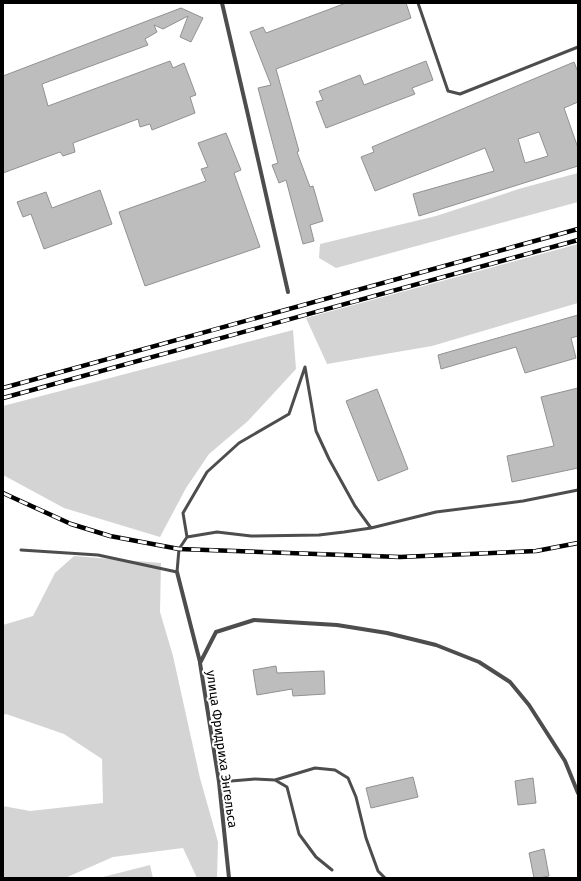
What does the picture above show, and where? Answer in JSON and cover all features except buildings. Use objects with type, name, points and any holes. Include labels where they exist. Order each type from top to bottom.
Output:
[{"type":"street","points":[[222,3],[288,292]]},
{"type":"street","points":[[176,572],[200,662]]},
{"type":"street","name":"улица Фридриха Энгельса","points":[[228,878],[219,782],[200,662],[216,632],[254,620],[337,625],[387,633],[436,644],[479,662],[510,682],[528,704],[565,761],[578,793]]},
{"type":"lane","points":[[418,3],[448,91],[460,94],[578,47]]},
{"type":"lane","points":[[21,550],[98,554],[176,572],[179,549],[187,537],[183,514],[207,472],[239,443],[289,414],[305,367],[316,431],[329,459],[355,506],[370,528]]},
{"type":"lane","points":[[187,537],[217,532],[251,536],[319,535],[370,528],[436,512],[523,501],[578,490]]},
{"type":"lane","points":[[219,782],[255,779],[276,780],[315,768],[335,770],[348,778],[356,797],[366,838],[378,871],[384,878]]},
{"type":"lane","points":[[276,780],[286,787],[299,834],[316,857],[332,870]]},
{"type":"shaded area","points":[[578,173],[578,202],[336,268],[319,258],[320,244],[436,216],[522,188]]},
{"type":"shaded area","points":[[578,244],[578,303],[432,346],[327,364],[306,318]]},
{"type":"shaded area","points":[[293,330],[296,369],[248,421],[209,454],[186,488],[160,537],[64,508],[3,475],[3,406]]},
{"type":"shaded area","points":[[74,556],[161,563],[160,612],[173,656],[200,778],[218,842],[217,878],[197,878],[183,848],[113,857],[65,878],[3,878],[3,806],[30,811],[103,803],[102,759],[64,734],[6,714],[3,715],[3,625],[33,616],[55,573]]},
{"type":"shaded area","points":[[150,865],[153,878],[99,878]]},
{"type":"railway","points":[[3,388],[578,229]]},
{"type":"railway","points":[[3,398],[578,240]]},
{"type":"railway","points":[[3,493],[71,524],[110,536],[179,549],[400,557],[536,551],[578,543]]}]
